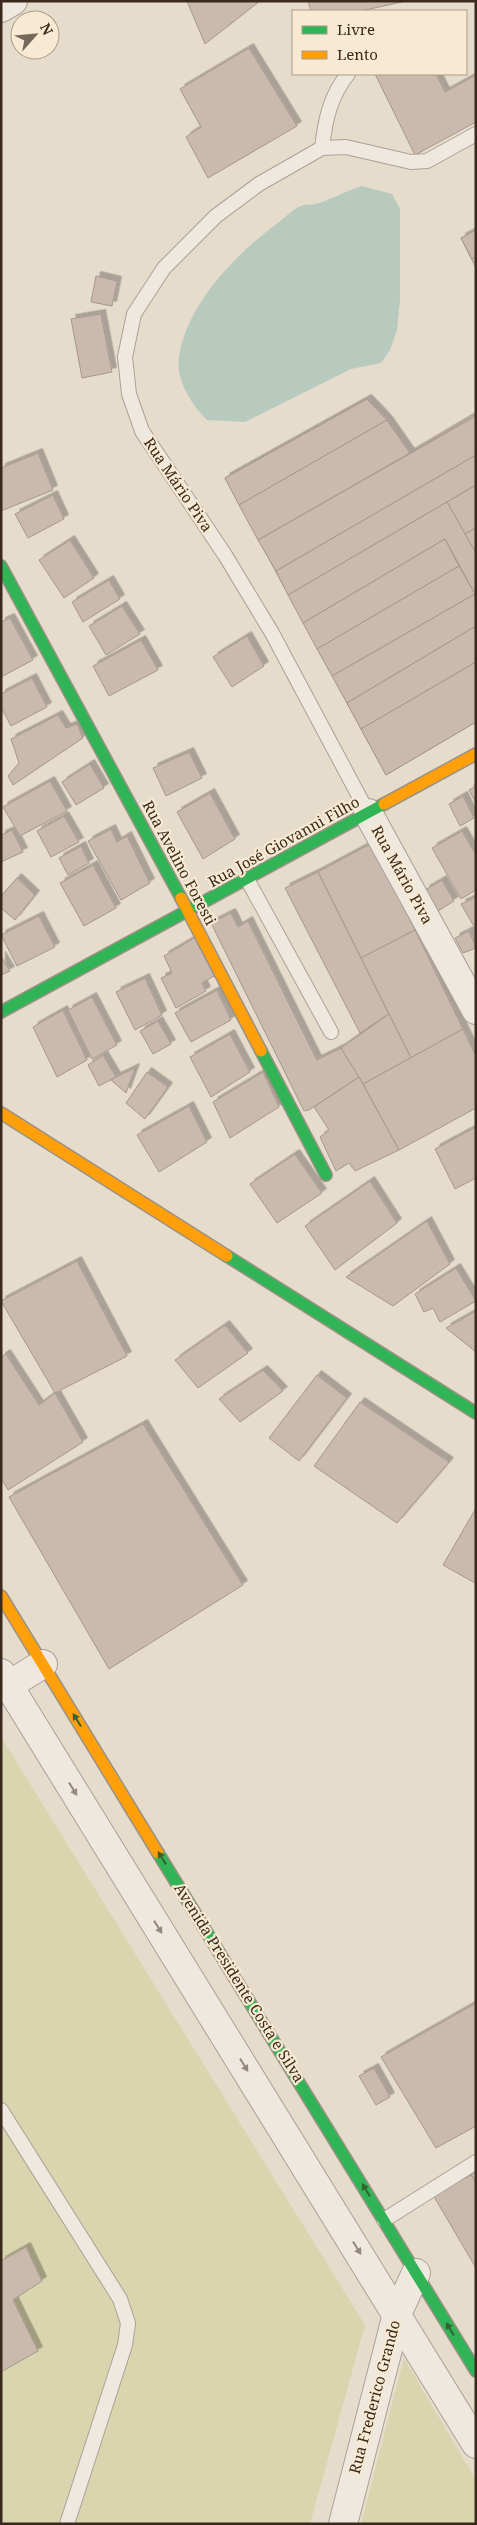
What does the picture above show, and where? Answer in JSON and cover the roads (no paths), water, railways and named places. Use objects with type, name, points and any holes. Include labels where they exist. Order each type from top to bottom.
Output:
[{"type":"street","points":[[1,8],[13,1]]},
{"type":"street","name":"Rua Avelino Foresti","points":[[1,566],[188,911],[326,1175]]},
{"type":"street","name":"Rua José Giovanni Filho","points":[[1,1012],[476,754]]},
{"type":"street","name":"Rua Mário Piva","points":[[368,813],[476,1010]]},
{"type":"street","points":[[1,1113],[476,1413]]},
{"type":"street","name":"Avenida Presidente Costa e Silva","points":[[1,1596],[476,2371]]},
{"type":"street","points":[[43,1664],[5,1679],[476,2444]]},
{"type":"street","name":"Rua Frederico Grando","points":[[342,2524],[397,2314],[416,2273]]},
{"type":"lane","points":[[322,148],[326,115],[341,82],[347,75]]},
{"type":"lane","name":"Rua Mário Piva","points":[[368,813],[272,633],[225,555],[142,431],[129,394],[125,357],[134,314],[164,268],[216,216],[259,184],[322,148],[346,147],[411,162],[427,161],[476,134]]},
{"type":"lane","points":[[247,879],[331,1032]]},
{"type":"lane","points":[[1,2110],[120,2299],[128,2324],[125,2345],[67,2524]]},
{"type":"lane","points":[[384,2220],[476,2162]]}]
